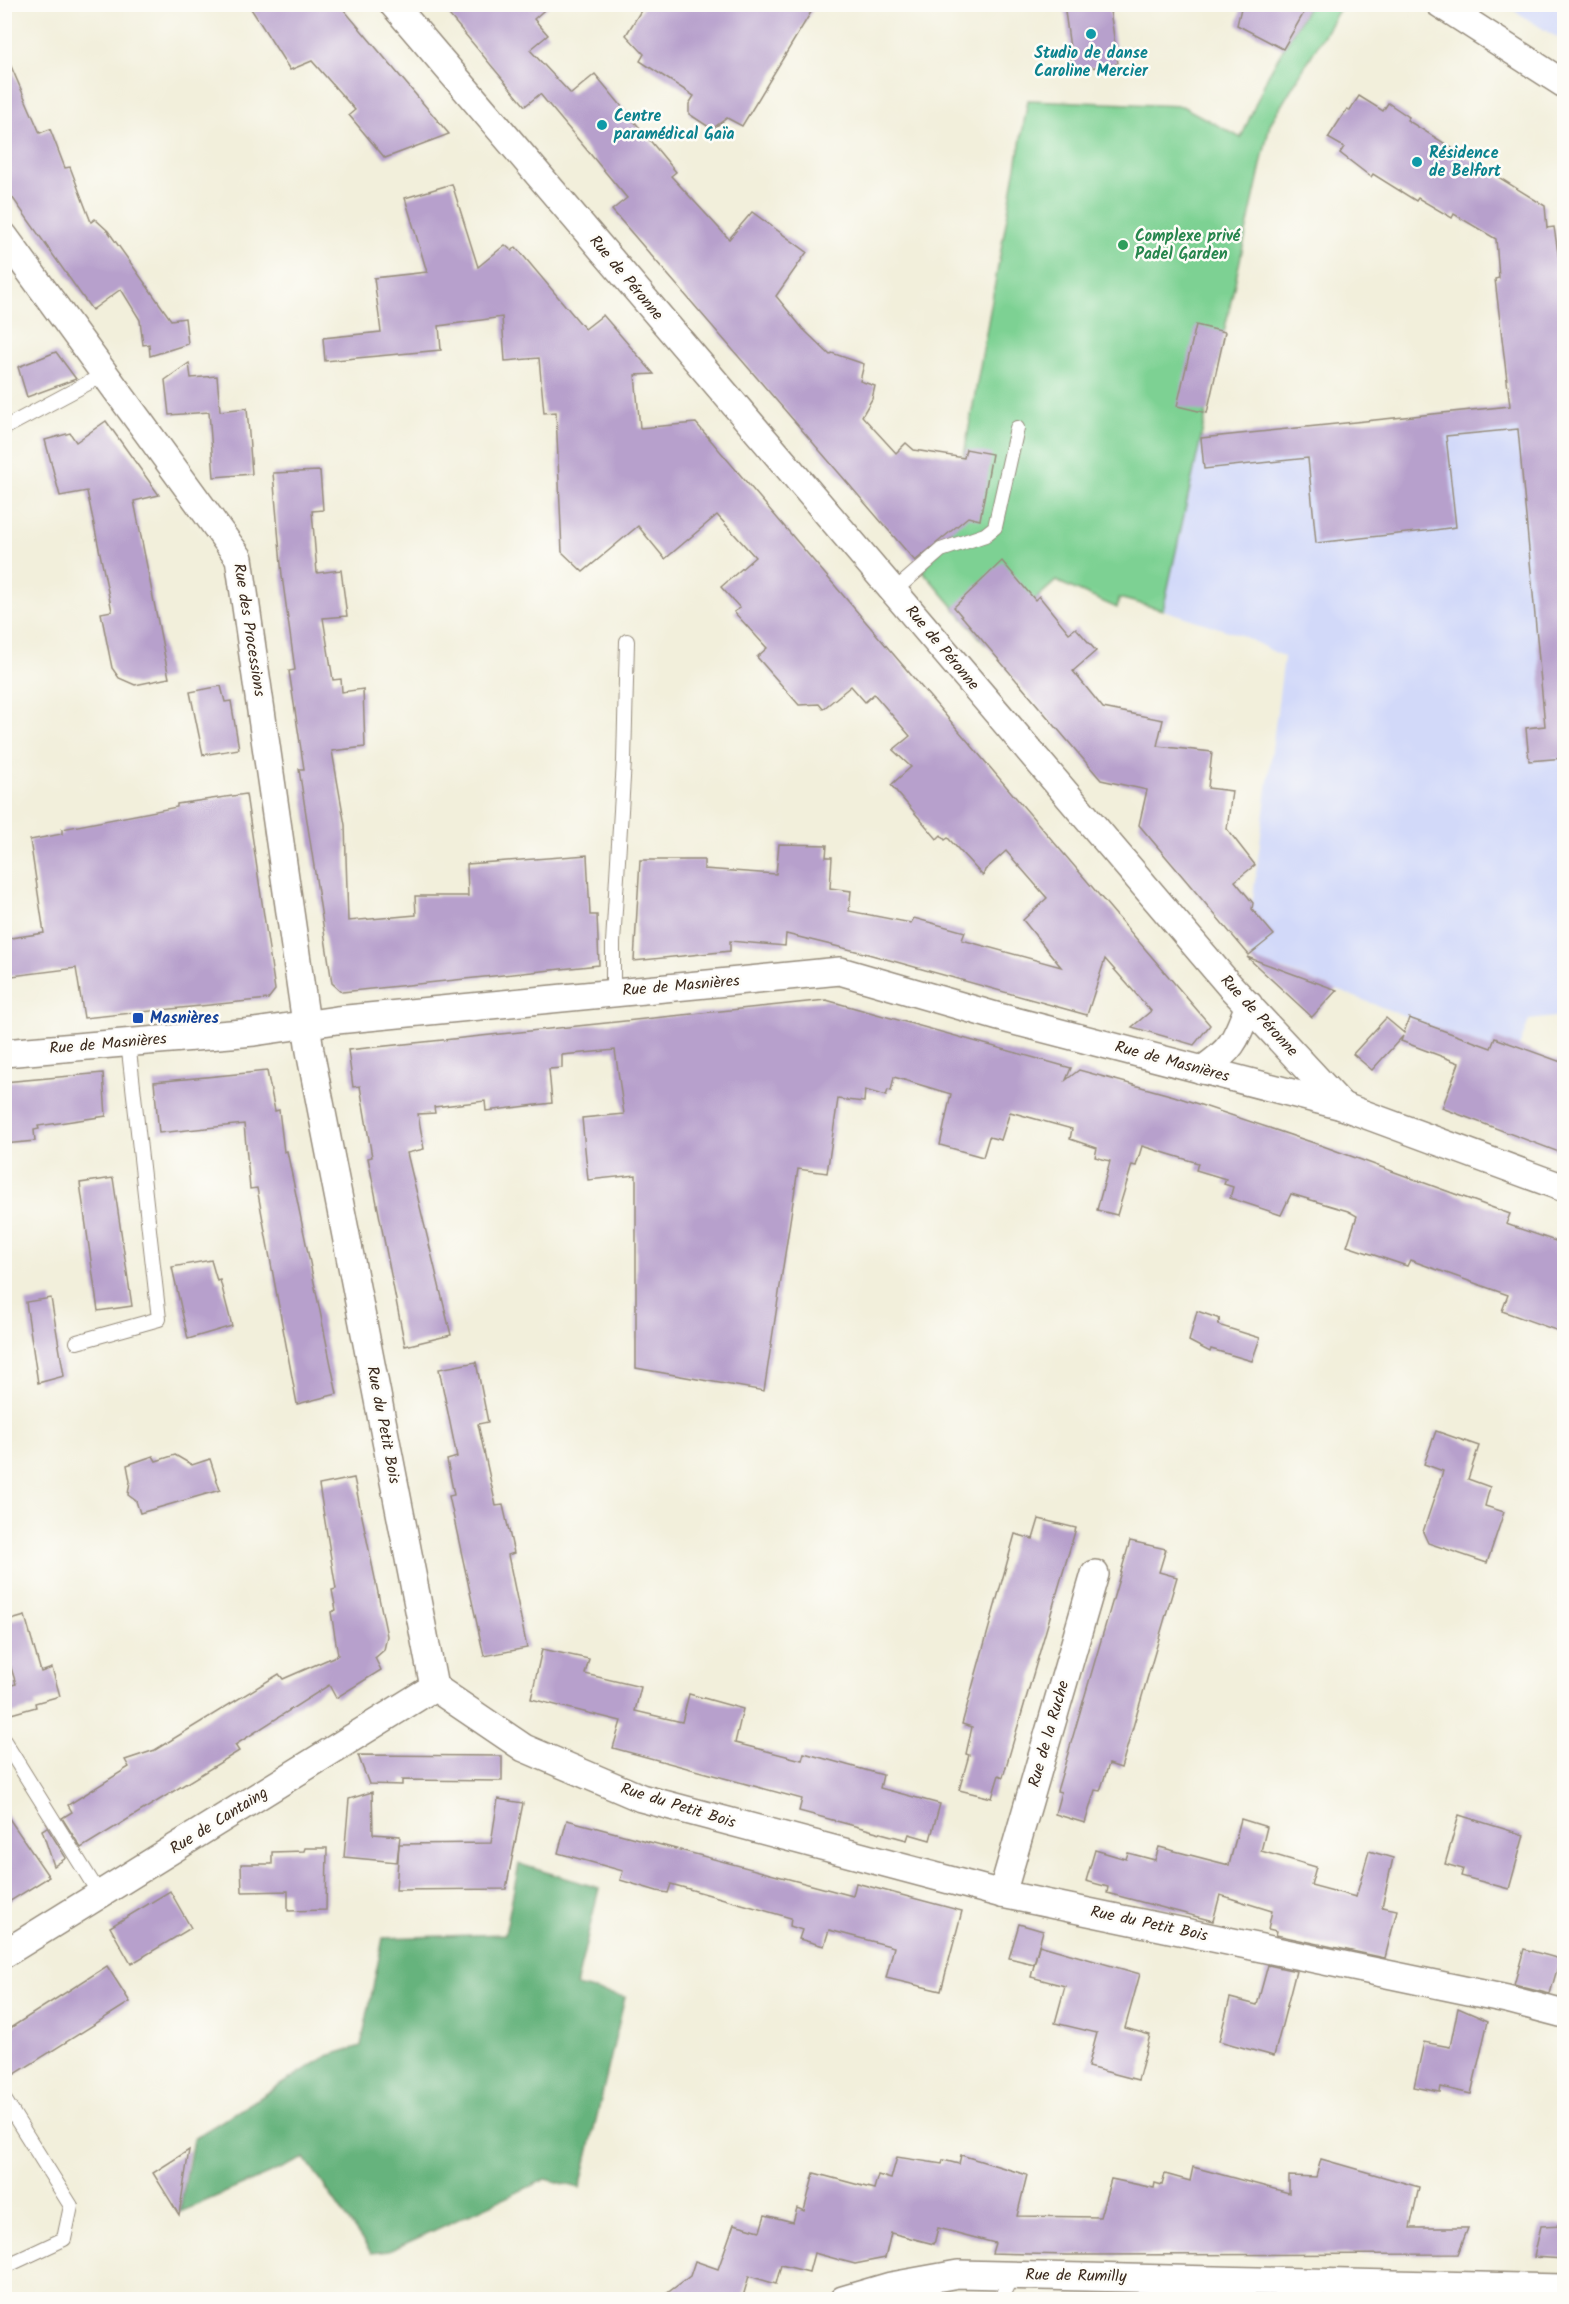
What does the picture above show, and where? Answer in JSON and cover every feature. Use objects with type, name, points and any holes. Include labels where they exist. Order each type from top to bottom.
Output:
[{"type":"street","name":"Rue de Péronne","points":[[393,4],[1249,1005],[1342,1106],[1564,1188]]},
{"type":"street","points":[[1440,4],[1564,84]]},
{"type":"street","name":"Rue des Processions","points":[[4,236],[239,558],[308,1025]]},
{"type":"street","name":"Rue de Masnières","points":[[4,1053],[308,1025],[613,992],[840,971],[1342,1106]]},
{"type":"street","points":[[1202,1070],[1227,1053],[1234,1044],[1249,1005]]},
{"type":"street","name":"Rue du Petit Bois","points":[[308,1025],[310,1051],[434,1687],[524,1748],[641,1798],[1002,1894],[1508,1999],[1564,2014]]},
{"type":"street","name":"Rue de la Ruche","points":[[1002,1894],[1095,1574]]},
{"type":"street","name":"Rue de Cantaing","points":[[4,1954],[434,1687]]},
{"type":"street","name":"Rue de Rumilly","points":[[843,2300],[891,2286],[958,2274],[1564,2288]]},
{"type":"lane","points":[[4,428],[105,374]]},
{"type":"lane","points":[[894,591],[941,550],[985,535],[994,527],[1017,428]]},
{"type":"lane","points":[[613,992],[613,943],[624,761],[627,641]]},
{"type":"lane","points":[[77,1342],[159,1319],[128,1042]]},
{"type":"lane","points":[[6,1746],[100,1895]]},
{"type":"lane","points":[[4,2099],[71,2206],[64,2240],[4,2267]]},
{"type":"lane","points":[[1000,2300],[1012,2275]]},
{"type":"shaded area","points":[[1505,5],[1564,5],[1564,42]]},
{"type":"shaded area","points":[[1564,401],[1564,1016],[1529,1020],[1514,1061],[1486,1047],[1282,969],[1271,980],[1246,951],[1284,657],[1241,635],[1163,610],[1201,438]]},
{"type":"green space","name":"Complexe privé Padel Garden","points":[[1309,5],[1342,5],[1270,124],[1163,610],[1119,598],[1117,608],[1056,581],[985,644],[917,564],[950,533],[1028,100],[1182,106],[1241,138],[1268,75]]},
{"type":"green space","points":[[519,1864],[599,1888],[576,1986],[625,1997],[580,2188],[546,2179],[389,2251],[371,2253],[305,2158],[180,2212],[193,2139],[327,2056],[361,2046],[383,1938],[505,1934]]},
{"type":"building","points":[[248,4],[339,4],[449,134],[385,158],[349,115],[355,110],[312,61],[290,70]]},
{"type":"building","points":[[440,4],[551,4],[534,19],[548,35],[530,50],[571,94],[595,74],[676,172],[671,176],[729,239],[752,212],[807,252],[776,296],[803,329],[830,355],[832,353],[864,364],[860,381],[875,386],[872,399],[862,416],[896,453],[906,443],[914,450],[964,458],[966,449],[992,454],[980,520],[968,517],[915,561],[612,210],[627,198],[540,94],[525,106]]},
{"type":"building","points":[[645,4],[816,4],[742,126],[727,118],[712,129],[689,114],[689,104],[694,96],[640,61],[644,54],[626,35]]},
{"type":"building","name":"Studio de danse Caroline Mercier","points":[[1064,4],[1109,4],[1118,64],[1073,70]]},
{"type":"building","points":[[1242,4],[1309,4],[1283,49],[1237,25]]},
{"type":"building","points":[[7,57],[40,133],[50,129],[65,168],[70,167],[91,222],[95,219],[108,231],[171,320],[185,318],[188,344],[150,356],[149,344],[143,345],[140,320],[121,289],[92,310],[7,190],[4,183],[4,108]]},
{"type":"building","points":[[1359,96],[1383,111],[1388,103],[1409,117],[1407,120],[1545,206],[1547,228],[1554,227],[1563,303],[1559,304],[1564,369],[1564,758],[1529,761],[1526,728],[1545,726],[1518,429],[1446,436],[1456,527],[1434,530],[1316,543],[1308,458],[1204,469],[1201,438],[1510,406],[1495,279],[1499,278],[1496,239],[1454,214],[1452,218],[1418,198],[1416,201],[1373,174],[1371,177],[1340,153],[1344,147],[1328,138],[1347,109],[1350,110]]},
{"type":"building","points":[[452,184],[478,267],[505,245],[512,251],[516,247],[585,329],[603,315],[654,374],[635,375],[640,428],[696,423],[1210,1025],[1194,1045],[1132,1027],[1151,1011],[1105,959],[1087,1015],[868,954],[786,934],[785,946],[730,941],[730,951],[634,961],[640,860],[704,860],[704,869],[776,874],[779,844],[827,845],[826,857],[832,857],[830,888],[851,891],[849,911],[911,923],[914,918],[965,932],[962,940],[1061,967],[1023,920],[1047,898],[1006,851],[985,870],[983,876],[948,838],[945,840],[941,835],[937,839],[891,785],[911,767],[893,750],[910,736],[874,694],[865,702],[851,686],[823,709],[819,704],[799,705],[757,657],[767,648],[734,612],[740,608],[721,587],[755,557],[717,515],[665,559],[638,526],[583,572],[562,552],[556,412],[544,413],[539,358],[505,361],[502,317],[439,326],[441,350],[325,361],[323,338],[381,332],[374,278],[427,272],[405,198]]},
{"type":"building","points":[[1196,325],[1225,332],[1207,413],[1177,406]]},
{"type":"building","points":[[56,352],[76,379],[27,397],[18,367]]},
{"type":"building","points":[[189,363],[191,378],[217,376],[220,411],[247,408],[252,474],[214,477],[209,412],[169,415],[165,380]]},
{"type":"building","points":[[106,421],[159,495],[134,501],[169,678],[135,685],[119,678],[112,668],[101,613],[112,611],[87,491],[60,496],[45,440],[70,433],[76,442]]},
{"type":"building","points":[[320,471],[323,510],[312,511],[317,573],[341,570],[347,616],[323,618],[333,680],[341,679],[342,692],[363,689],[365,747],[332,751],[345,825],[348,921],[416,915],[415,896],[468,896],[467,864],[587,855],[590,915],[597,915],[599,965],[342,992],[332,983],[299,769],[304,769],[289,671],[295,670],[282,576],[273,473]]},
{"type":"building","points":[[1002,561],[1035,600],[1039,596],[1069,633],[1076,628],[1096,651],[1073,671],[1103,708],[1163,720],[1157,746],[1212,752],[1208,788],[1232,791],[1227,829],[1255,865],[1235,881],[1253,903],[1252,909],[1274,935],[1249,955],[1139,825],[1147,790],[1101,780],[954,607]]},
{"type":"building","points":[[221,686],[225,702],[231,701],[239,749],[203,755],[190,692]]},
{"type":"building","points":[[246,794],[275,990],[268,999],[84,1018],[76,968],[4,977],[4,939],[44,933],[30,840],[62,834],[62,829],[177,807],[177,804]]},
{"type":"building","points":[[1247,957],[1337,990],[1312,1017]]},
{"type":"building","points":[[826,1000],[1071,1068],[1066,1080],[1079,1070],[1174,1096],[1323,1146],[1510,1214],[1506,1224],[1564,1244],[1564,1333],[1502,1311],[1508,1295],[1410,1260],[1407,1266],[1347,1246],[1357,1216],[1348,1211],[1291,1194],[1281,1215],[1230,1198],[1233,1187],[1224,1184],[1226,1179],[1196,1170],[1198,1163],[1142,1146],[1136,1166],[1132,1165],[1117,1215],[1097,1210],[1110,1161],[1095,1157],[1097,1148],[1070,1139],[1072,1129],[1010,1112],[1001,1140],[989,1137],[983,1157],[940,1145],[951,1094],[894,1077],[891,1091],[888,1090],[886,1096],[865,1090],[864,1102],[838,1099],[827,1173],[798,1169],[764,1391],[636,1368],[636,1175],[588,1180],[582,1118],[624,1114],[615,1050],[562,1055],[562,1068],[549,1069],[552,1103],[486,1111],[485,1101],[434,1107],[435,1113],[418,1114],[424,1149],[407,1153],[451,1335],[405,1346],[368,1158],[372,1157],[360,1086],[353,1087],[348,1050]]},
{"type":"building","points":[[1386,1018],[1404,1033],[1409,1018],[1491,1048],[1495,1038],[1564,1063],[1564,1154],[1442,1108],[1459,1063],[1401,1041],[1403,1036],[1372,1070],[1353,1054]]},
{"type":"building","points":[[267,1071],[275,1111],[279,1110],[284,1152],[287,1151],[337,1394],[297,1404],[257,1188],[250,1189],[244,1124],[159,1133],[154,1082]]},
{"type":"building","points":[[103,1073],[106,1116],[38,1126],[39,1129],[34,1130],[35,1141],[4,1144],[4,1082]]},
{"type":"building","points":[[113,1178],[132,1306],[98,1311],[80,1183]]},
{"type":"building","points":[[211,1260],[217,1281],[220,1280],[232,1326],[188,1339],[172,1267]]},
{"type":"building","points":[[51,1298],[64,1376],[38,1383],[26,1302]]},
{"type":"building","points":[[1197,1311],[1220,1319],[1218,1325],[1260,1338],[1252,1361],[1211,1349],[1210,1352],[1189,1341]]},
{"type":"building","points":[[476,1362],[488,1422],[478,1424],[496,1506],[503,1505],[514,1553],[508,1555],[527,1648],[484,1656],[449,1496],[454,1495],[447,1460],[457,1457],[439,1369]]},
{"type":"building","points":[[1436,1431],[1479,1446],[1468,1479],[1490,1487],[1485,1506],[1504,1512],[1487,1563],[1428,1543],[1423,1532],[1443,1471],[1424,1464]]},
{"type":"building","points":[[175,1455],[192,1465],[210,1459],[220,1490],[140,1513],[136,1501],[128,1495],[130,1481],[127,1465],[153,1456],[156,1461]]},
{"type":"building","points":[[354,1478],[387,1636],[384,1650],[375,1658],[381,1670],[336,1698],[329,1685],[235,1745],[239,1751],[81,1848],[62,1818],[72,1812],[68,1805],[129,1767],[125,1760],[155,1750],[279,1674],[283,1679],[338,1655],[331,1612],[336,1610],[332,1590],[336,1589],[319,1485]]},
{"type":"building","points":[[1039,1519],[1076,1528],[1003,1777],[999,1775],[992,1798],[959,1790],[969,1755],[966,1754],[972,1727],[962,1724],[1015,1534],[1033,1539]]},
{"type":"building","points":[[1130,1541],[1166,1549],[1159,1572],[1177,1577],[1121,1768],[1109,1764],[1100,1791],[1095,1790],[1085,1823],[1055,1814],[1061,1792],[1057,1791]]},
{"type":"building","points":[[25,1616],[41,1672],[52,1668],[60,1696],[35,1703],[36,1707],[4,1716],[4,1687],[16,1684],[4,1645],[4,1622]]},
{"type":"building","points":[[542,1649],[589,1659],[585,1674],[641,1687],[635,1711],[682,1722],[689,1694],[743,1709],[735,1743],[802,1760],[804,1753],[883,1775],[880,1788],[940,1804],[930,1840],[909,1834],[907,1840],[799,1811],[802,1799],[613,1748],[621,1721],[531,1699]]},
{"type":"building","points":[[358,1755],[502,1756],[502,1781],[402,1780],[402,1785],[369,1784]]},
{"type":"building","points":[[372,1792],[373,1834],[400,1836],[397,1862],[344,1857],[349,1799]]},
{"type":"building","points":[[498,1799],[523,1803],[506,1889],[396,1890],[399,1844],[491,1843]]},
{"type":"building","points":[[4,1811],[49,1877],[4,1905]]},
{"type":"building","points":[[1459,1815],[1524,1835],[1509,1889],[1461,1876],[1463,1869],[1445,1864]]},
{"type":"building","points":[[1241,1819],[1267,1827],[1261,1851],[1316,1867],[1311,1885],[1356,1897],[1369,1851],[1393,1858],[1382,1907],[1397,1910],[1385,1958],[1276,1935],[1277,1931],[1268,1929],[1272,1911],[1220,1895],[1213,1921],[1107,1893],[1108,1887],[1086,1881],[1095,1850],[1126,1859],[1128,1853],[1155,1860],[1159,1847],[1229,1865]]},
{"type":"building","points":[[567,1820],[853,1896],[856,1883],[962,1911],[941,1991],[886,1978],[894,1947],[829,1930],[824,1946],[799,1939],[802,1930],[790,1926],[791,1918],[671,1884],[668,1893],[657,1891],[620,1880],[623,1871],[558,1853]]},
{"type":"building","points":[[47,1827],[66,1858],[54,1866],[42,1830]]},
{"type":"building","points":[[305,1848],[327,1848],[326,1910],[288,1911],[288,1891],[242,1892],[241,1864],[272,1864],[272,1852],[304,1851]]},
{"type":"building","points":[[170,1891],[191,1928],[131,1964],[110,1927]]},
{"type":"building","points":[[1019,1924],[1043,1931],[1034,1964],[1009,1958]]},
{"type":"building","points":[[1039,1945],[1140,1974],[1125,2028],[1150,2035],[1138,2080],[1088,2067],[1097,2033],[1055,2023],[1065,1986],[1031,1977]]},
{"type":"building","points":[[1524,1949],[1560,1959],[1550,1994],[1514,1985]]},
{"type":"building","points":[[1268,1965],[1296,1971],[1274,2056],[1219,2041],[1230,1998],[1257,2005]]},
{"type":"building","points":[[107,1966],[130,2002],[4,2081],[4,2032]]},
{"type":"building","points":[[1458,2008],[1488,2021],[1471,2094],[1441,2087],[1440,2092],[1414,2087],[1424,2042],[1450,2047]]},
{"type":"building","points":[[189,2150],[179,2215],[153,2173]]},
{"type":"building","points":[[961,2155],[1027,2175],[1017,2216],[1100,2217],[1111,2179],[1154,2188],[1155,2183],[1162,2185],[1165,2174],[1190,2181],[1193,2167],[1289,2193],[1289,2176],[1316,2177],[1321,2159],[1419,2187],[1410,2228],[1468,2228],[1458,2254],[1067,2255],[992,2253],[995,2243],[938,2228],[934,2244],[891,2233],[885,2258],[855,2264],[814,2253],[809,2272],[781,2265],[776,2284],[749,2276],[742,2300],[658,2300],[690,2276],[695,2261],[718,2269],[734,2224],[760,2231],[765,2215],[793,2222],[797,2208],[804,2211],[814,2173],[874,2189],[878,2175],[891,2179],[897,2157],[942,2164],[943,2160],[959,2164]]},
{"type":"building","points":[[1564,2225],[1564,2259],[1534,2257],[1541,2226]]},
{"type":"place","name":"Studio de danse Caroline Mercier","points":[[1091,34]]},
{"type":"place","name":"Centre paramédical Gaïa","points":[[602,125]]},
{"type":"place","name":"Résidence de Belfort","points":[[1417,162]]},
{"type":"place","name":"Complexe privé Padel Garden","points":[[1123,245]]},
{"type":"place","name":"Masnières","points":[[138,1018]]}]
